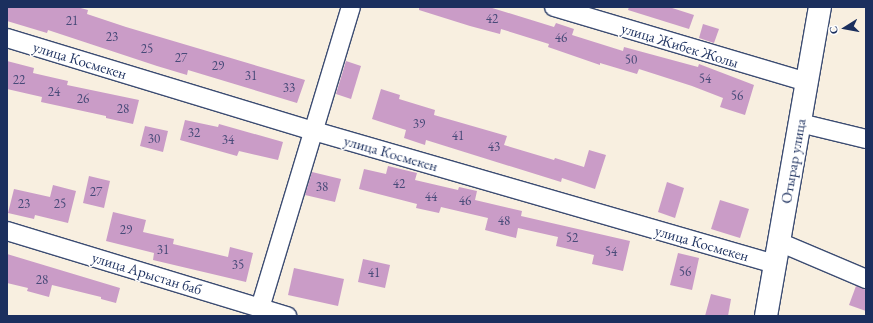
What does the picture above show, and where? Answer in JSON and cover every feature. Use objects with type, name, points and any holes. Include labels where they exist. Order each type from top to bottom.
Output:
[{"type":"street","points":[[260,308],[351,7]]},
{"type":"street","name":"улица Жибек Жолы","points":[[554,7],[807,82]]},
{"type":"street","name":"Отырар улица","points":[[766,316],[820,7]]},
{"type":"street","name":"улица Космекен","points":[[7,38],[314,131],[775,264]]},
{"type":"street","points":[[800,123],[866,140]]},
{"type":"street","name":"улица Арыстан баб","points":[[7,231],[287,316]]},
{"type":"street","points":[[779,242],[866,279]]},
{"type":"building","points":[[7,7],[77,7],[88,10],[87,14],[126,27],[305,80],[297,103],[188,70],[187,75],[48,30],[47,33],[7,21]]},
{"type":"building","points":[[419,7],[489,7],[554,27],[556,23],[574,29],[572,35],[623,51],[624,47],[698,67],[699,64],[754,85],[745,115],[720,107],[723,98],[692,86],[639,69],[637,74],[600,63],[600,65],[548,47],[549,44],[501,29],[500,34],[470,26],[419,10]]},
{"type":"building","points":[[629,7],[669,7],[694,15],[689,29],[628,10]]},
{"type":"building","points":[[703,24],[719,29],[714,43],[699,38]]},
{"type":"building","points":[[7,61],[34,68],[33,73],[68,81],[67,85],[139,100],[133,124],[106,118],[106,116],[41,102],[42,97],[7,89]]},
{"type":"building","points":[[346,61],[361,66],[351,99],[336,94]]},
{"type":"building","points":[[381,89],[400,95],[399,99],[435,110],[434,115],[507,136],[504,145],[554,160],[555,158],[584,167],[589,150],[606,155],[595,189],[562,178],[561,182],[426,140],[425,145],[404,138],[406,130],[372,119]]},
{"type":"building","points":[[185,120],[218,127],[219,124],[283,142],[278,160],[239,151],[237,156],[180,140]]},
{"type":"building","points":[[145,126],[168,131],[163,152],[140,146]]},
{"type":"building","points":[[388,166],[417,173],[415,180],[458,190],[459,187],[477,191],[475,200],[522,211],[521,216],[630,241],[623,271],[592,264],[594,255],[556,246],[558,237],[518,228],[516,238],[485,230],[488,218],[441,207],[439,213],[416,208],[417,204],[359,189],[364,169],[386,174]]},
{"type":"building","points":[[312,172],[341,179],[335,202],[305,195]]},
{"type":"building","points":[[89,176],[110,181],[104,208],[83,203]]},
{"type":"building","points":[[667,182],[684,188],[675,218],[658,212]]},
{"type":"building","points":[[53,185],[76,191],[68,223],[35,215],[34,219],[8,213],[14,189],[50,197]]},
{"type":"building","points":[[720,200],[749,209],[740,238],[711,229]]},
{"type":"building","points":[[113,212],[146,220],[143,232],[174,239],[173,244],[228,257],[230,247],[253,253],[246,282],[153,260],[154,253],[106,241]]},
{"type":"building","points":[[678,253],[699,258],[692,290],[670,285]]},
{"type":"building","points":[[7,254],[120,288],[116,303],[101,299],[101,297],[52,285],[49,297],[27,291],[28,288],[7,283]]},
{"type":"building","points":[[363,259],[390,265],[385,288],[358,282]]},
{"type":"building","points":[[294,268],[344,279],[338,306],[288,295]]},
{"type":"building","points":[[856,286],[866,290],[866,311],[849,305]]},
{"type":"building","points":[[711,294],[731,299],[728,316],[705,316]]}]
